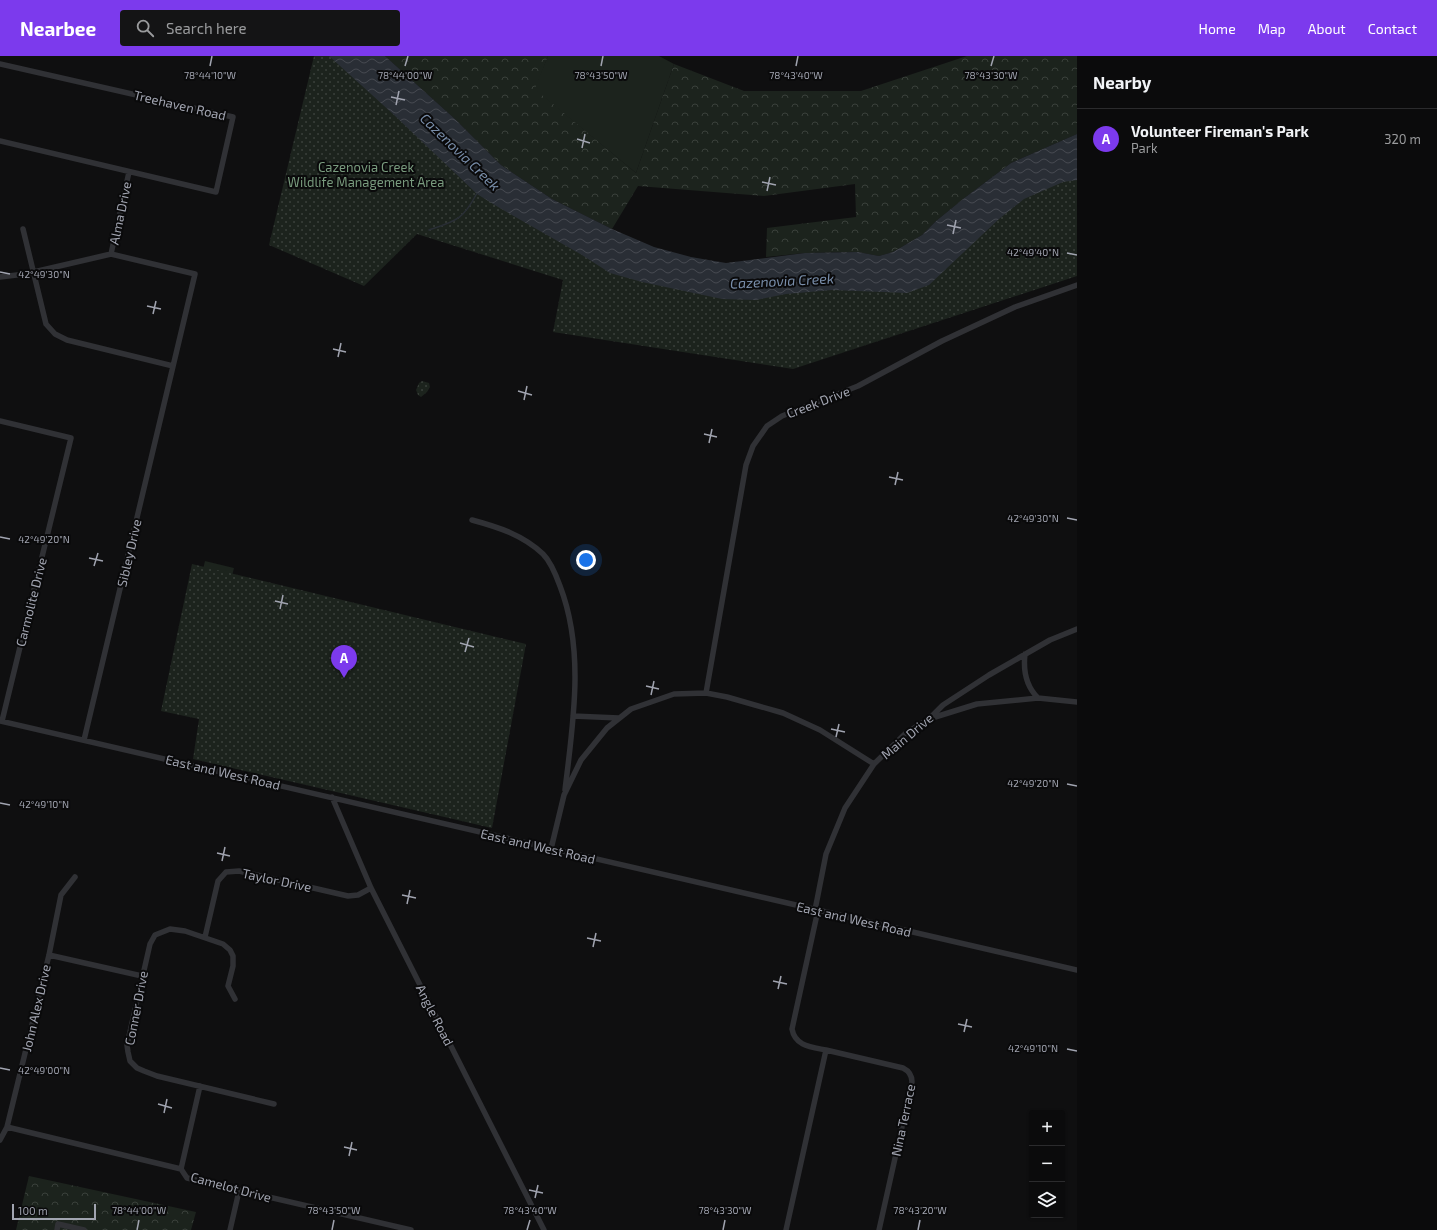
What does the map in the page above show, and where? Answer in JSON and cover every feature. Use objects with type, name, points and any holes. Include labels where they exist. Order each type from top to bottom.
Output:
[{"type":"street","name":"Treehaven Road","points":[[0,64],[233,117],[216,192],[0,142]]},
{"type":"street","name":"Alma Drive","points":[[111,254],[129,172]]},
{"type":"street","points":[[23,229],[46,324],[55,334],[67,340],[173,366]]},
{"type":"street","points":[[0,277],[34,272],[111,254]]},
{"type":"street","name":"Sibley Drive","points":[[84,740],[195,274],[111,254]]},
{"type":"street","name":"Creek Drive","points":[[706,693],[746,465],[753,446],[767,426],[782,416],[858,386],[942,341],[1015,307],[1077,284]]},
{"type":"street","name":"Carmolite Drive","points":[[0,421],[71,438],[1,721]]},
{"type":"street","points":[[472,520],[494,526],[520,536],[544,554],[554,572],[567,605],[574,650],[574,706],[564,794],[551,849]]},
{"type":"street","name":"Main Drive","points":[[816,910],[826,854],[845,808],[874,764],[906,733],[930,718],[943,705],[989,674],[1050,640],[1077,629]]},
{"type":"street","points":[[1025,654],[1024,662],[1026,677],[1032,692],[1038,698]]},
{"type":"street","points":[[564,794],[581,760],[607,728],[631,709],[674,694],[706,693],[727,697],[784,713],[820,730],[874,764]]},
{"type":"street","points":[[930,718],[976,704],[1038,698],[1077,702]]},
{"type":"street","points":[[573,716],[620,718]]},
{"type":"street","name":"East and West Road","points":[[1,721],[1077,970]]},
{"type":"street","name":"Angle Road","points":[[332,797],[371,888],[544,1230]]},
{"type":"street","name":"Taylor Drive","points":[[205,937],[218,881],[226,872],[239,871],[348,896],[358,895],[371,888]]},
{"type":"street","name":"John Alex Drive","points":[[0,1140],[7,1128],[49,954],[61,895],[75,877]]},
{"type":"street","name":"Nina Terrace","points":[[816,910],[792,1029],[793,1034],[799,1042],[804,1045],[903,1068],[910,1073],[912,1077],[879,1230]]},
{"type":"street","name":"Conner Drive","points":[[205,937],[185,931],[170,929],[155,935],[150,944],[127,1045],[130,1060],[137,1068],[157,1076],[274,1104]]},
{"type":"street","points":[[205,937],[223,944],[230,950],[233,961],[228,986],[235,999]]},
{"type":"street","points":[[49,954],[142,976]]},
{"type":"street","points":[[786,1230],[826,1050]]},
{"type":"street","points":[[181,1168],[200,1086]]},
{"type":"street","name":"Camelot Drive","points":[[7,1128],[181,1168],[187,1178],[411,1230]]},
{"type":"street","points":[[230,1230],[239,1191]]},
{"type":"street","points":[[57,1230],[58,1224],[84,1230]]},
{"type":"green space","name":"Cazenovia Creek Wildlife Management Area","points":[[314,56],[359,56],[626,262],[905,274],[1077,159],[1077,276],[793,369],[553,332],[563,280],[417,234],[364,286],[269,245]]},
{"type":"green space","points":[[385,56],[548,56],[535,89],[636,173],[674,64],[744,91],[861,91],[967,56],[1077,56],[1077,134],[1011,163],[963,199],[936,221],[922,235],[893,252],[879,256],[858,252],[805,253],[766,257],[767,228],[856,217],[855,184],[764,196],[638,186],[612,229],[552,199],[501,165],[455,119]]},
{"type":"green space","points":[[548,56],[659,56],[674,64],[636,173],[534,89]]},
{"type":"green space","points":[[422,381],[429,383],[430,387],[421,397],[418,395],[416,390],[419,383]]},
{"type":"green space","points":[[205,561],[234,568],[228,592],[199,586]]},
{"type":"green space","points":[[192,564],[526,644],[492,828],[193,759],[199,719],[161,711]]},
{"type":"green space","points":[[29,1176],[196,1212],[191,1230],[16,1230]]},
{"type":"water","name":"Cazenovia Creek","points":[[329,56],[385,56],[455,119],[501,165],[552,199],[612,229],[654,247],[691,257],[726,263],[805,253],[858,252],[879,256],[893,252],[922,235],[936,221],[963,199],[1011,163],[1077,134],[1077,180],[1063,182],[1024,199],[999,219],[929,285],[907,293],[832,290],[786,294],[756,300],[722,299],[642,282],[610,273],[582,255],[498,207],[477,194],[393,114]]},
{"type":"waterway","points":[[429,230],[458,218],[467,209],[477,193]]},
{"type":"place","name":"Volunteer Fireman's Park","points":[[344,678]]}]
